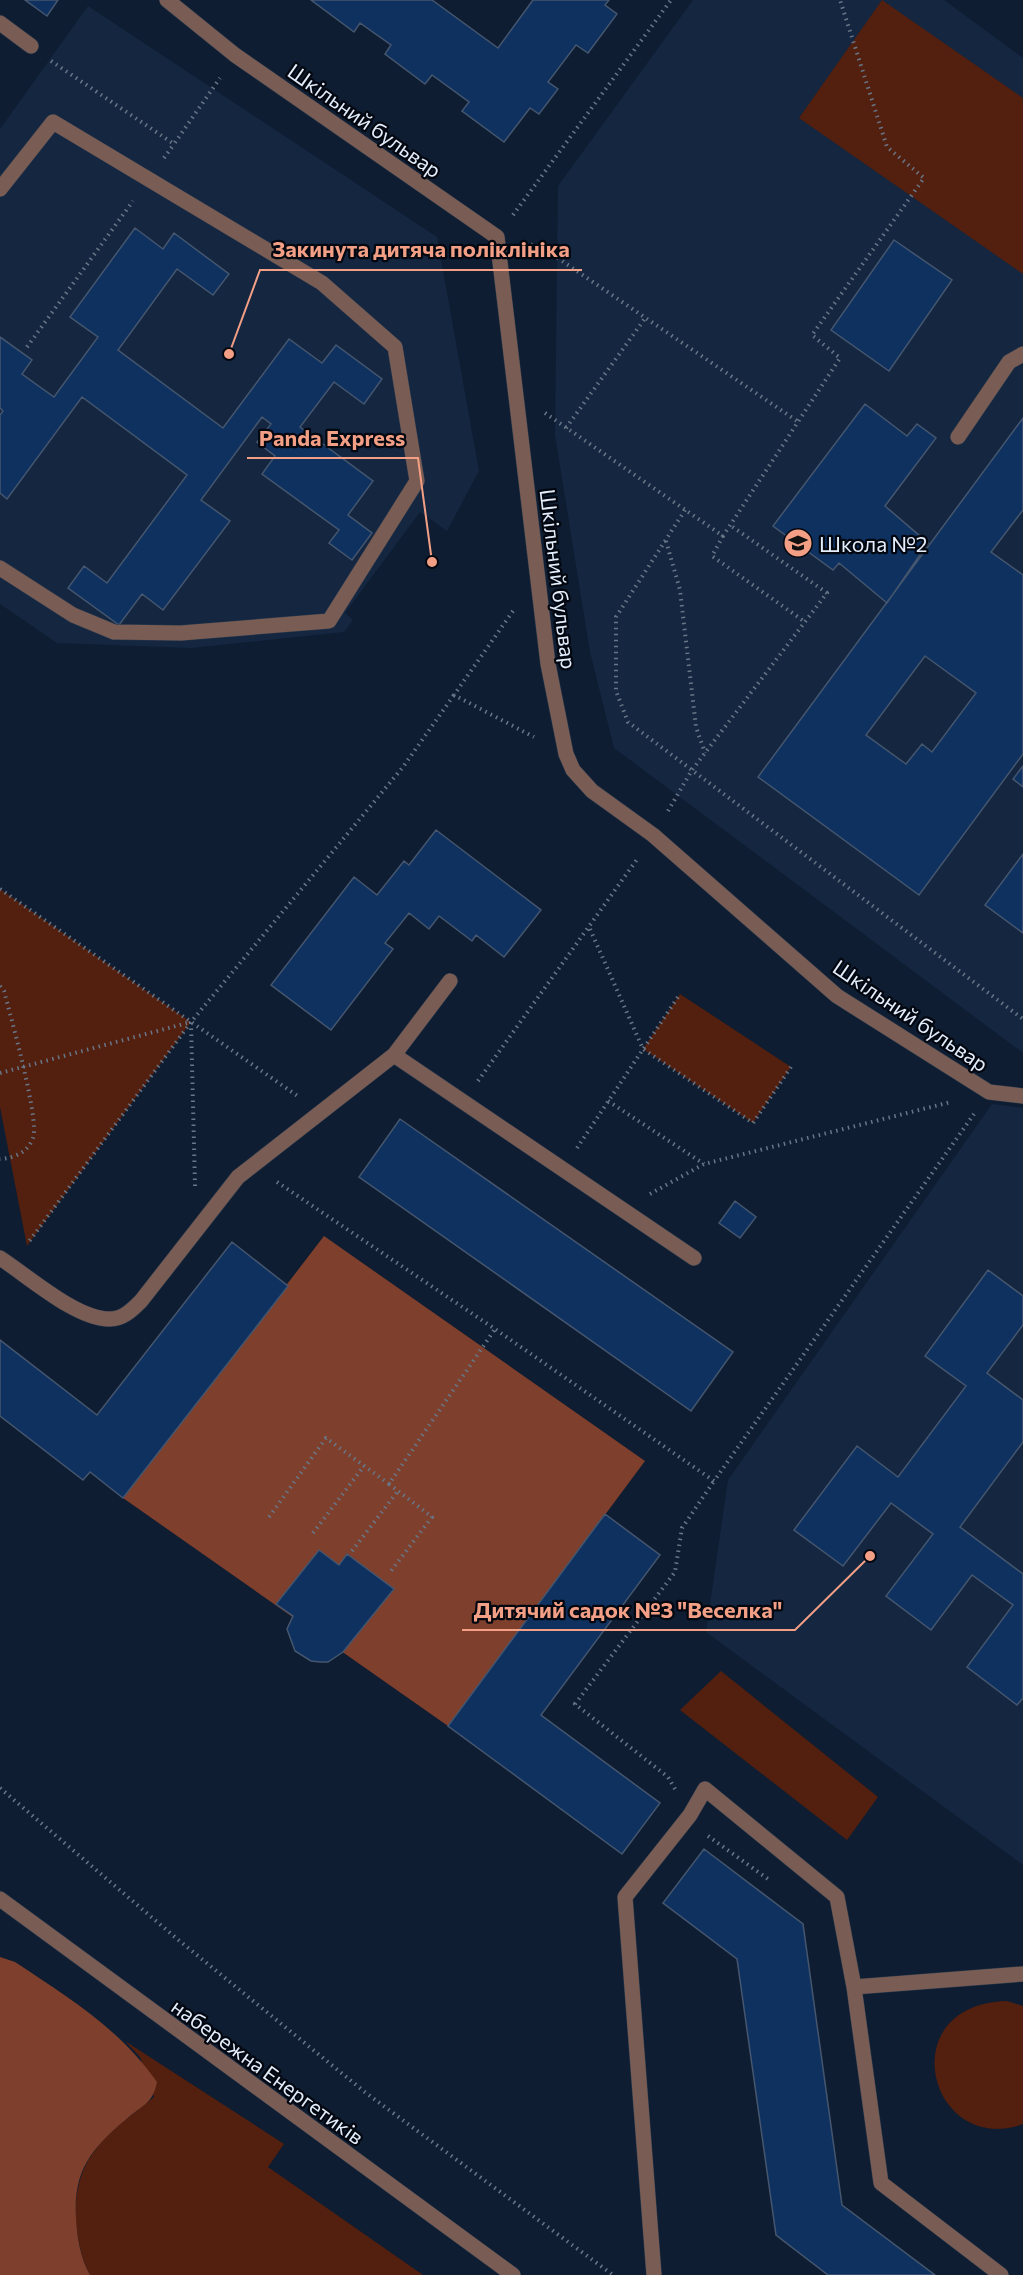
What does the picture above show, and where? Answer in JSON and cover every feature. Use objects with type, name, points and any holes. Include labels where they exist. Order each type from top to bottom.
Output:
[{"type":"street","name":"Шкільний бульвар","points":[[167,0],[235,56],[497,237],[548,664],[566,753],[573,770],[592,791],[653,836],[837,996],[989,1092],[1023,1096]]},
{"type":"street","points":[[0,23],[31,46]]},
{"type":"street","points":[[0,189],[53,122],[322,283],[395,347],[417,481],[329,621],[181,633],[114,632],[73,615],[0,568]]},
{"type":"street","points":[[958,437],[1009,362],[1023,354]]},
{"type":"street","points":[[0,1258],[89,1317],[111,1320],[127,1315],[141,1301],[238,1178],[319,1111],[369,1076],[394,1054],[450,981]]},
{"type":"street","points":[[394,1054],[694,1258]]},
{"type":"street","points":[[654,2275],[625,1897],[690,1815],[705,1789],[837,1897],[854,1987],[881,2183],[1001,2275]]},
{"type":"street","name":"набережна Енергетиків","points":[[0,1899],[513,2275]]},
{"type":"street","points":[[854,1987],[1023,1974]]},
{"type":"path","points":[[671,0],[497,237],[543,248],[797,421]]},
{"type":"path","points":[[805,622],[712,556],[797,421],[840,358],[812,335],[924,178],[887,147],[840,0]]},
{"type":"path","points":[[49,60],[174,144]]},
{"type":"path","points":[[27,347],[213,89]]},
{"type":"path","points":[[566,428],[645,317]]},
{"type":"path","points":[[515,392],[723,536]]},
{"type":"path","points":[[685,510],[616,617],[616,691],[628,722],[1023,1019]]},
{"type":"path","points":[[464,1101],[590,928],[653,836],[692,770],[827,593],[730,525]]},
{"type":"path","points":[[665,540],[680,590],[696,727],[705,753]]},
{"type":"path","points":[[14,1267],[191,1022],[403,767],[537,575]]},
{"type":"path","points":[[454,695],[566,753]]},
{"type":"path","points":[[0,889],[319,1111]]},
{"type":"path","points":[[590,928],[643,1049],[753,1123],[791,1067]]},
{"type":"path","points":[[0,986],[4,991],[24,1067],[35,1135],[27,1149],[10,1158],[0,1160]]},
{"type":"path","points":[[563,1168],[680,994]]},
{"type":"path","points":[[0,1073],[191,1022]]},
{"type":"path","points":[[191,1022],[196,1231]]},
{"type":"path","points":[[622,1209],[704,1164],[989,1092]]},
{"type":"path","points":[[770,1881],[704,1833],[690,1815],[668,1777],[575,1704],[675,1572],[682,1528],[989,1092]]},
{"type":"path","points":[[608,1101],[704,1164]]},
{"type":"path","points":[[254,1167],[495,1329],[714,1481]]},
{"type":"path","points":[[389,1484],[495,1329]]},
{"type":"path","points":[[269,1517],[326,1438],[432,1517],[391,1571]]},
{"type":"path","points":[[313,1533],[364,1466]]},
{"type":"path","points":[[352,1551],[398,1491]]},
{"type":"path","points":[[0,1788],[176,1938],[366,2093],[613,2275]]},
{"type":"shaded area","name":"Школа №2","points":[[693,0],[944,0],[1023,58],[1023,1053],[614,748],[590,652],[555,435],[558,186]]},
{"type":"shaded area","points":[[882,0],[1023,98],[1023,274],[799,118]]},
{"type":"shaded area","points":[[88,6],[437,237],[479,471],[447,531],[420,512],[345,613],[353,620],[344,632],[191,648],[57,643],[0,604],[0,129]]},
{"type":"shaded area","points":[[0,889],[191,1022],[27,1246],[0,1107]]},
{"type":"shaded area","points":[[680,994],[791,1067],[753,1123],[643,1049]]},
{"type":"shaded area","points":[[992,1104],[1023,1108],[1023,1865],[706,1632],[728,1480]]},
{"type":"shaded area","points":[[324,1236],[645,1461],[448,1726],[123,1498]]},
{"type":"shaded area","points":[[721,1671],[878,1797],[847,1840],[680,1710]]},
{"type":"shaded area","points":[[0,1957],[15,1962],[92,2015],[127,2046],[157,2082],[151,2098],[96,2148],[82,2171],[76,2200],[76,2224],[81,2254],[90,2275],[0,2275]]},
{"type":"shaded area","points":[[1007,2001],[1023,2006],[1023,2124],[991,2129],[964,2120],[946,2101],[936,2076],[936,2050],[947,2026],[970,2009]]},
{"type":"shaded area","points":[[125,2041],[284,2144],[268,2167],[423,2275],[90,2275],[82,2256],[76,2222],[76,2199],[80,2180],[87,2163],[108,2135],[154,2097],[140,2057]]},
{"type":"building","points":[[25,0],[58,0],[47,16]]},
{"type":"building","points":[[311,0],[432,0],[498,48],[533,0],[609,0],[605,5],[617,14],[588,53],[576,45],[548,82],[558,89],[539,114],[530,108],[504,142],[462,111],[469,102],[432,75],[425,84],[385,54],[391,45],[360,23],[354,32]]},
{"type":"building","points":[[135,228],[163,249],[174,233],[229,274],[213,295],[177,269],[118,350],[223,428],[289,339],[322,363],[336,345],[382,379],[364,404],[334,382],[300,427],[373,481],[348,515],[372,533],[352,560],[329,543],[339,530],[262,474],[275,456],[257,442],[271,424],[262,417],[201,500],[230,521],[163,610],[142,594],[119,625],[68,588],[84,566],[107,583],[187,475],[82,397],[7,499],[0,493],[0,415],[3,411],[0,408],[0,337],[32,360],[22,374],[54,397],[98,337],[70,317]]},
{"type":"building","points":[[894,240],[952,280],[889,371],[831,330]]},
{"type":"building","points":[[865,404],[907,436],[917,424],[936,438],[885,506],[928,543],[887,603],[839,563],[833,570],[773,526]]},
{"type":"building","points":[[1023,418],[1023,510],[991,552],[1023,575],[1023,754],[919,895],[758,777]],"holes":[[[925,656],[976,693],[932,752],[922,744],[906,764],[866,735]]]},
{"type":"building","points":[[1023,766],[1023,787],[1013,779]]},
{"type":"building","points":[[436,830],[541,910],[504,957],[476,935],[472,941],[439,916],[429,929],[409,913],[385,943],[393,949],[331,1030],[271,985],[354,877],[377,895],[404,861],[409,865]]},
{"type":"building","points":[[1023,854],[1023,933],[985,905]]},
{"type":"building","points":[[400,1119],[733,1352],[691,1411],[359,1177]]},
{"type":"building","points":[[735,1201],[756,1217],[740,1238],[719,1223]]},
{"type":"building","points":[[232,1242],[288,1286],[123,1498],[90,1472],[83,1480],[0,1416],[0,1340],[97,1415]]},
{"type":"building","points":[[988,1270],[1023,1296],[1023,1325],[987,1373],[1023,1400],[1023,1442],[960,1527],[1023,1574],[1023,1698],[1017,1705],[967,1667],[1013,1605],[972,1575],[931,1630],[886,1596],[933,1534],[891,1503],[843,1566],[794,1530],[857,1446],[898,1477],[966,1386],[925,1356]]},
{"type":"building","points":[[605,1514],[660,1555],[541,1715],[660,1803],[622,1854],[448,1726]]},
{"type":"building","points":[[319,1550],[339,1565],[347,1554],[394,1589],[343,1652],[328,1662],[311,1661],[295,1651],[287,1629],[293,1616],[276,1604]]},
{"type":"building","points":[[704,1849],[803,1924],[842,2205],[935,2275],[828,2275],[776,2235],[737,1959],[663,1903]]},
{"type":"place","name":"Закинута дитяча поліклініка","points":[[229,354]]},
{"type":"place","name":"Школа №2","points":[[798,543]]},
{"type":"place","name":"Panda Express","points":[[432,562]]},
{"type":"place","name":"Дитячий садок №3 \"Веселка\"","points":[[870,1556]]}]
